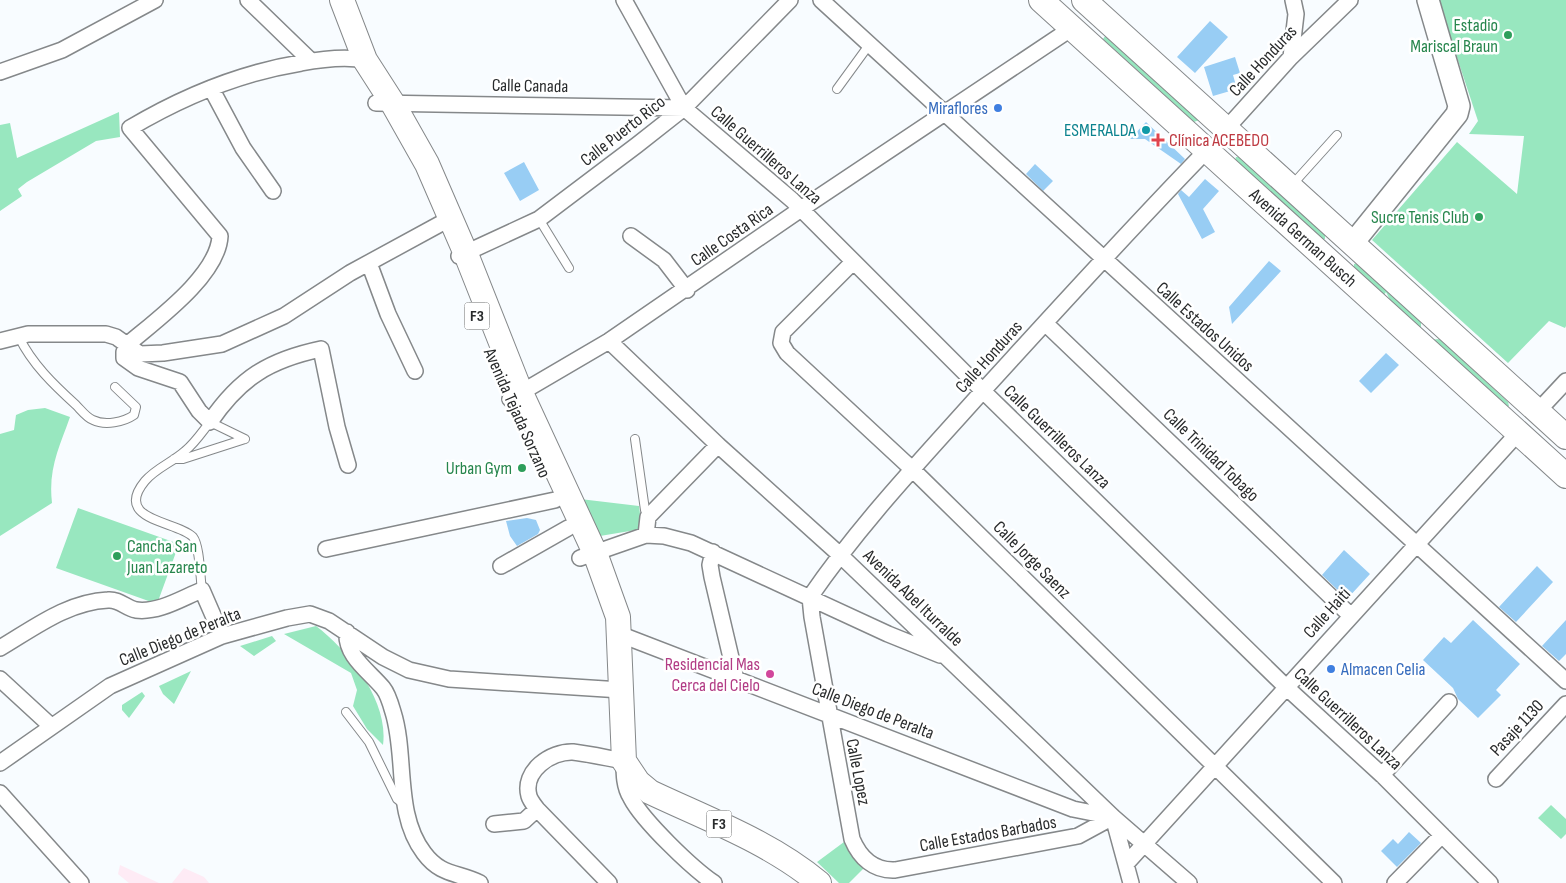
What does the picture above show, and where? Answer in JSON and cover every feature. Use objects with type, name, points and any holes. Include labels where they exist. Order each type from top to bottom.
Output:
[{"type":"main road","name":"Avenida Tejada Sorzano","points":[[327,0],[357,58],[384,103],[445,220],[460,255],[489,350],[515,396],[588,555],[604,620],[620,634]]},
{"type":"main road","name":"Avenida Tejada Sorzano","points":[[342,0],[357,58]]},
{"type":"main road","name":"Avenida German Busch","points":[[1041,0],[1566,476]]},
{"type":"main road","points":[[1333,265],[1458,114],[1459,106],[1428,0]]},
{"type":"main road","name":"Avenida German Busch","points":[[1092,2],[1226,129],[1566,436]]},
{"type":"main road","points":[[1072,28],[1092,2]]},
{"type":"main road","points":[[1207,150],[1226,129]]},
{"type":"main road","name":"Avenida Tejada Sorzano","points":[[515,396],[555,500],[568,528],[588,555]]},
{"type":"main road","points":[[1518,433],[1538,411]]},
{"type":"main road","points":[[620,634],[624,761]]},
{"type":"main road","name":"F3","points":[[624,761],[638,782],[650,792],[754,840],[790,861],[819,883]]},
{"type":"street","points":[[0,72],[62,50],[137,4],[155,0]]},
{"type":"street","points":[[248,0],[311,61]]},
{"type":"street","name":"Calle Guerrilleros Lanza","points":[[624,0],[684,108],[801,209],[983,391],[1286,686],[1382,775],[1490,883]]},
{"type":"street","name":"Calle Puerto Rico","points":[[460,255],[539,219],[684,108],[790,0]]},
{"type":"street","name":"Calle Estados Unidos","points":[[820,0],[1103,260],[1416,542],[1566,681]]},
{"type":"street","points":[[1291,56],[1296,14],[1294,0]]},
{"type":"street","name":"Calle Honduras","points":[[1226,129],[1291,56],[1350,0]]},
{"type":"street","name":"Calle Costa Rica","points":[[515,396],[610,342],[943,112],[1072,28]]},
{"type":"street","points":[[348,465],[337,427],[321,349],[297,354],[259,369],[223,402],[210,422],[199,411],[180,382],[130,363],[124,358],[124,352],[127,345],[190,292],[212,257],[220,236],[130,128],[165,108],[211,88],[268,68],[311,61],[357,58]]},
{"type":"street","points":[[211,88],[243,148],[273,191]]},
{"type":"street","name":"Calle Canada","points":[[384,103],[684,108]]},
{"type":"street","name":"Calle Honduras","points":[[810,597],[839,554],[912,470],[1045,322],[1207,150]]},
{"type":"street","points":[[0,342],[28,334],[106,334],[140,354],[222,344],[284,316],[369,262],[445,220]]},
{"type":"street","points":[[631,236],[664,260],[687,290]]},
{"type":"street","points":[[369,262],[388,314],[414,371]]},
{"type":"street","name":"Calle Jorge Saenz","points":[[853,262],[783,332],[781,342],[787,353],[912,470],[1334,883]]},
{"type":"street","name":"Calle Trinidad Tobago","points":[[1045,322],[1350,615]]},
{"type":"street","name":"Avenida Abel Iturralde","points":[[610,342],[718,445],[839,554],[1113,817],[1189,883]]},
{"type":"street","points":[[1538,411],[1566,381]]},
{"type":"street","name":"Calle Haiti","points":[[1126,864],[1416,542],[1518,433]]},
{"type":"street","points":[[646,535],[648,517],[718,445]]},
{"type":"street","points":[[326,549],[555,500]]},
{"type":"street","points":[[501,566],[568,528]]},
{"type":"street","points":[[588,555],[646,535],[664,536],[691,543],[948,658]]},
{"type":"street","points":[[713,552],[710,565],[712,577],[736,679]]},
{"type":"street","points":[[0,648],[63,611],[89,603],[110,600],[120,602],[134,609],[156,609],[202,590],[222,636]]},
{"type":"street","name":"Calle Lopez","points":[[810,597],[828,713],[852,839],[857,850],[866,860]]},
{"type":"street","name":"Calle Diego de Peralta","points":[[0,763],[110,686],[222,636],[287,618],[310,614],[321,616],[397,665],[433,676],[621,690]]},
{"type":"street","points":[[347,632],[346,642],[349,650],[384,690],[393,712],[398,731],[404,805],[423,852],[448,873],[480,883]]},
{"type":"street","name":"Calle Diego de Peralta","points":[[620,634],[1073,809],[1113,817]]},
{"type":"street","points":[[0,679],[51,726]]},
{"type":"street","points":[[1382,775],[1448,702]]},
{"type":"street","name":"Pasaje 1130","points":[[1496,779],[1566,704]]},
{"type":"street","points":[[609,883],[537,810],[529,797],[530,776],[540,764],[551,757],[572,752],[624,761],[624,781],[630,798],[642,814],[714,883]]},
{"type":"street","points":[[0,793],[80,883]]},
{"type":"street","points":[[494,824],[524,821],[537,810]]},
{"type":"street","points":[[1113,817],[1131,883]]},
{"type":"street","name":"Calle Estados Barbados","points":[[866,860],[878,868],[895,870],[1078,836],[1113,817]]},
{"type":"street","points":[[1395,883],[1442,835]]},
{"type":"lane","points":[[837,89],[869,45]]},
{"type":"lane","points":[[1290,186],[1338,135]]},
{"type":"lane","points":[[539,219],[569,268]]},
{"type":"lane","points":[[19,337],[27,354],[58,388],[92,420],[105,423],[129,419],[134,415],[136,407],[115,387]]},
{"type":"lane","points":[[174,459],[183,460],[245,439],[210,422],[195,441],[146,481],[138,493],[137,502],[140,510],[152,520],[192,536],[196,544],[202,590]]},
{"type":"lane","points":[[635,439],[645,510],[648,517]]},
{"type":"lane","points":[[346,712],[369,742],[398,799],[404,805]]},
{"type":"shaded area","points":[[120,865],[159,883],[129,883],[118,874]]},
{"type":"shaded area","points":[[184,868],[204,877],[209,883],[172,883]]},
{"type":"green space","name":"Sucre Tenis Club","points":[[1438,0],[1566,0],[1566,326],[1565,328],[1549,321],[1508,363],[1372,240],[1457,142],[1517,194],[1524,136],[1469,134],[1478,121]]},
{"type":"green space","points":[[1108,32],[1199,120],[1194,122],[1103,39]]},
{"type":"green space","points":[[119,112],[120,137],[96,141],[27,182],[18,189],[22,196],[0,211],[0,125],[10,123],[17,158]]},
{"type":"green space","points":[[1236,157],[1240,157],[1325,235],[1325,239],[1321,239],[1235,160]]},
{"type":"green space","points":[[1357,263],[1428,322],[1421,323],[1421,328],[1390,300],[1386,292],[1384,295],[1354,267],[1354,264]]},
{"type":"green space","points":[[1440,339],[1508,402],[1509,406],[1507,407],[1427,340]]},
{"type":"green space","points":[[45,408],[70,417],[53,469],[52,503],[0,536],[0,434],[14,430],[16,415],[28,410]]},
{"type":"green space","points":[[580,499],[639,506],[642,529],[594,537]]},
{"type":"green space","name":"Cancha San Juan Lazareto","points":[[78,508],[179,544],[157,604],[56,568]]},
{"type":"green space","points":[[316,626],[341,649],[364,678],[380,711],[383,745],[367,729],[353,706],[357,690],[351,673],[284,634]]},
{"type":"green space","points":[[272,636],[276,641],[254,656],[240,646]]},
{"type":"green space","points":[[191,671],[174,704],[163,694],[159,686]]},
{"type":"green space","points":[[142,692],[145,696],[129,718],[122,710],[122,705]]},
{"type":"green space","points":[[1551,805],[1566,819],[1566,834],[1561,839],[1538,818]]},
{"type":"green space","points":[[844,842],[865,867],[849,883],[839,883],[817,862]]},
{"type":"building","points":[[1210,21],[1228,37],[1195,73],[1177,57]]},
{"type":"building","points":[[1235,57],[1240,73],[1233,75],[1237,89],[1213,96],[1204,67]]},
{"type":"building","name":"ESMERALDA","points":[[1146,122],[1185,159],[1181,164],[1145,139],[1130,139]]},
{"type":"building","points":[[524,162],[539,190],[520,201],[504,173]]},
{"type":"building","points":[[1035,164],[1053,181],[1043,191],[1026,174]]},
{"type":"building","points":[[1205,179],[1219,191],[1203,209],[1215,232],[1202,239],[1178,194],[1181,190],[1189,197]]},
{"type":"building","points":[[1269,261],[1281,271],[1232,324],[1229,307]]},
{"type":"building","points":[[1386,353],[1399,365],[1371,393],[1359,381]]},
{"type":"building","points":[[527,518],[536,520],[540,530],[538,534],[517,546],[510,536],[506,521]]},
{"type":"building","points":[[1344,550],[1370,574],[1347,599],[1322,575]]},
{"type":"building","points":[[1537,566],[1553,582],[1516,622],[1499,607]]},
{"type":"building","points":[[1473,620],[1520,664],[1496,690],[1501,695],[1478,718],[1458,699],[1453,688],[1423,660],[1444,637],[1451,643]]},
{"type":"building","points":[[1566,620],[1566,654],[1559,661],[1542,646]]},
{"type":"building","points":[[1409,832],[1421,843],[1397,867],[1381,851],[1393,839],[1398,844]]},
{"type":"place","name":"Estadio Mariscal Braun","points":[[1508,35]]},
{"type":"place","name":"Miraflores","points":[[998,108]]},
{"type":"place","name":"ESMERALDA","points":[[1146,130]]},
{"type":"place","name":"Clínica ACEBEDO","points":[[1158,140]]},
{"type":"place","name":"Sucre Tenis Club","points":[[1479,217]]},
{"type":"place","name":"Urban Gym","points":[[522,468]]},
{"type":"place","name":"Cancha San Juan Lazareto","points":[[117,556]]},
{"type":"place","name":"Almacen Celia","points":[[1331,669]]},
{"type":"place","name":"Residencial Mas Cerca del Cielo","points":[[770,674]]}]
